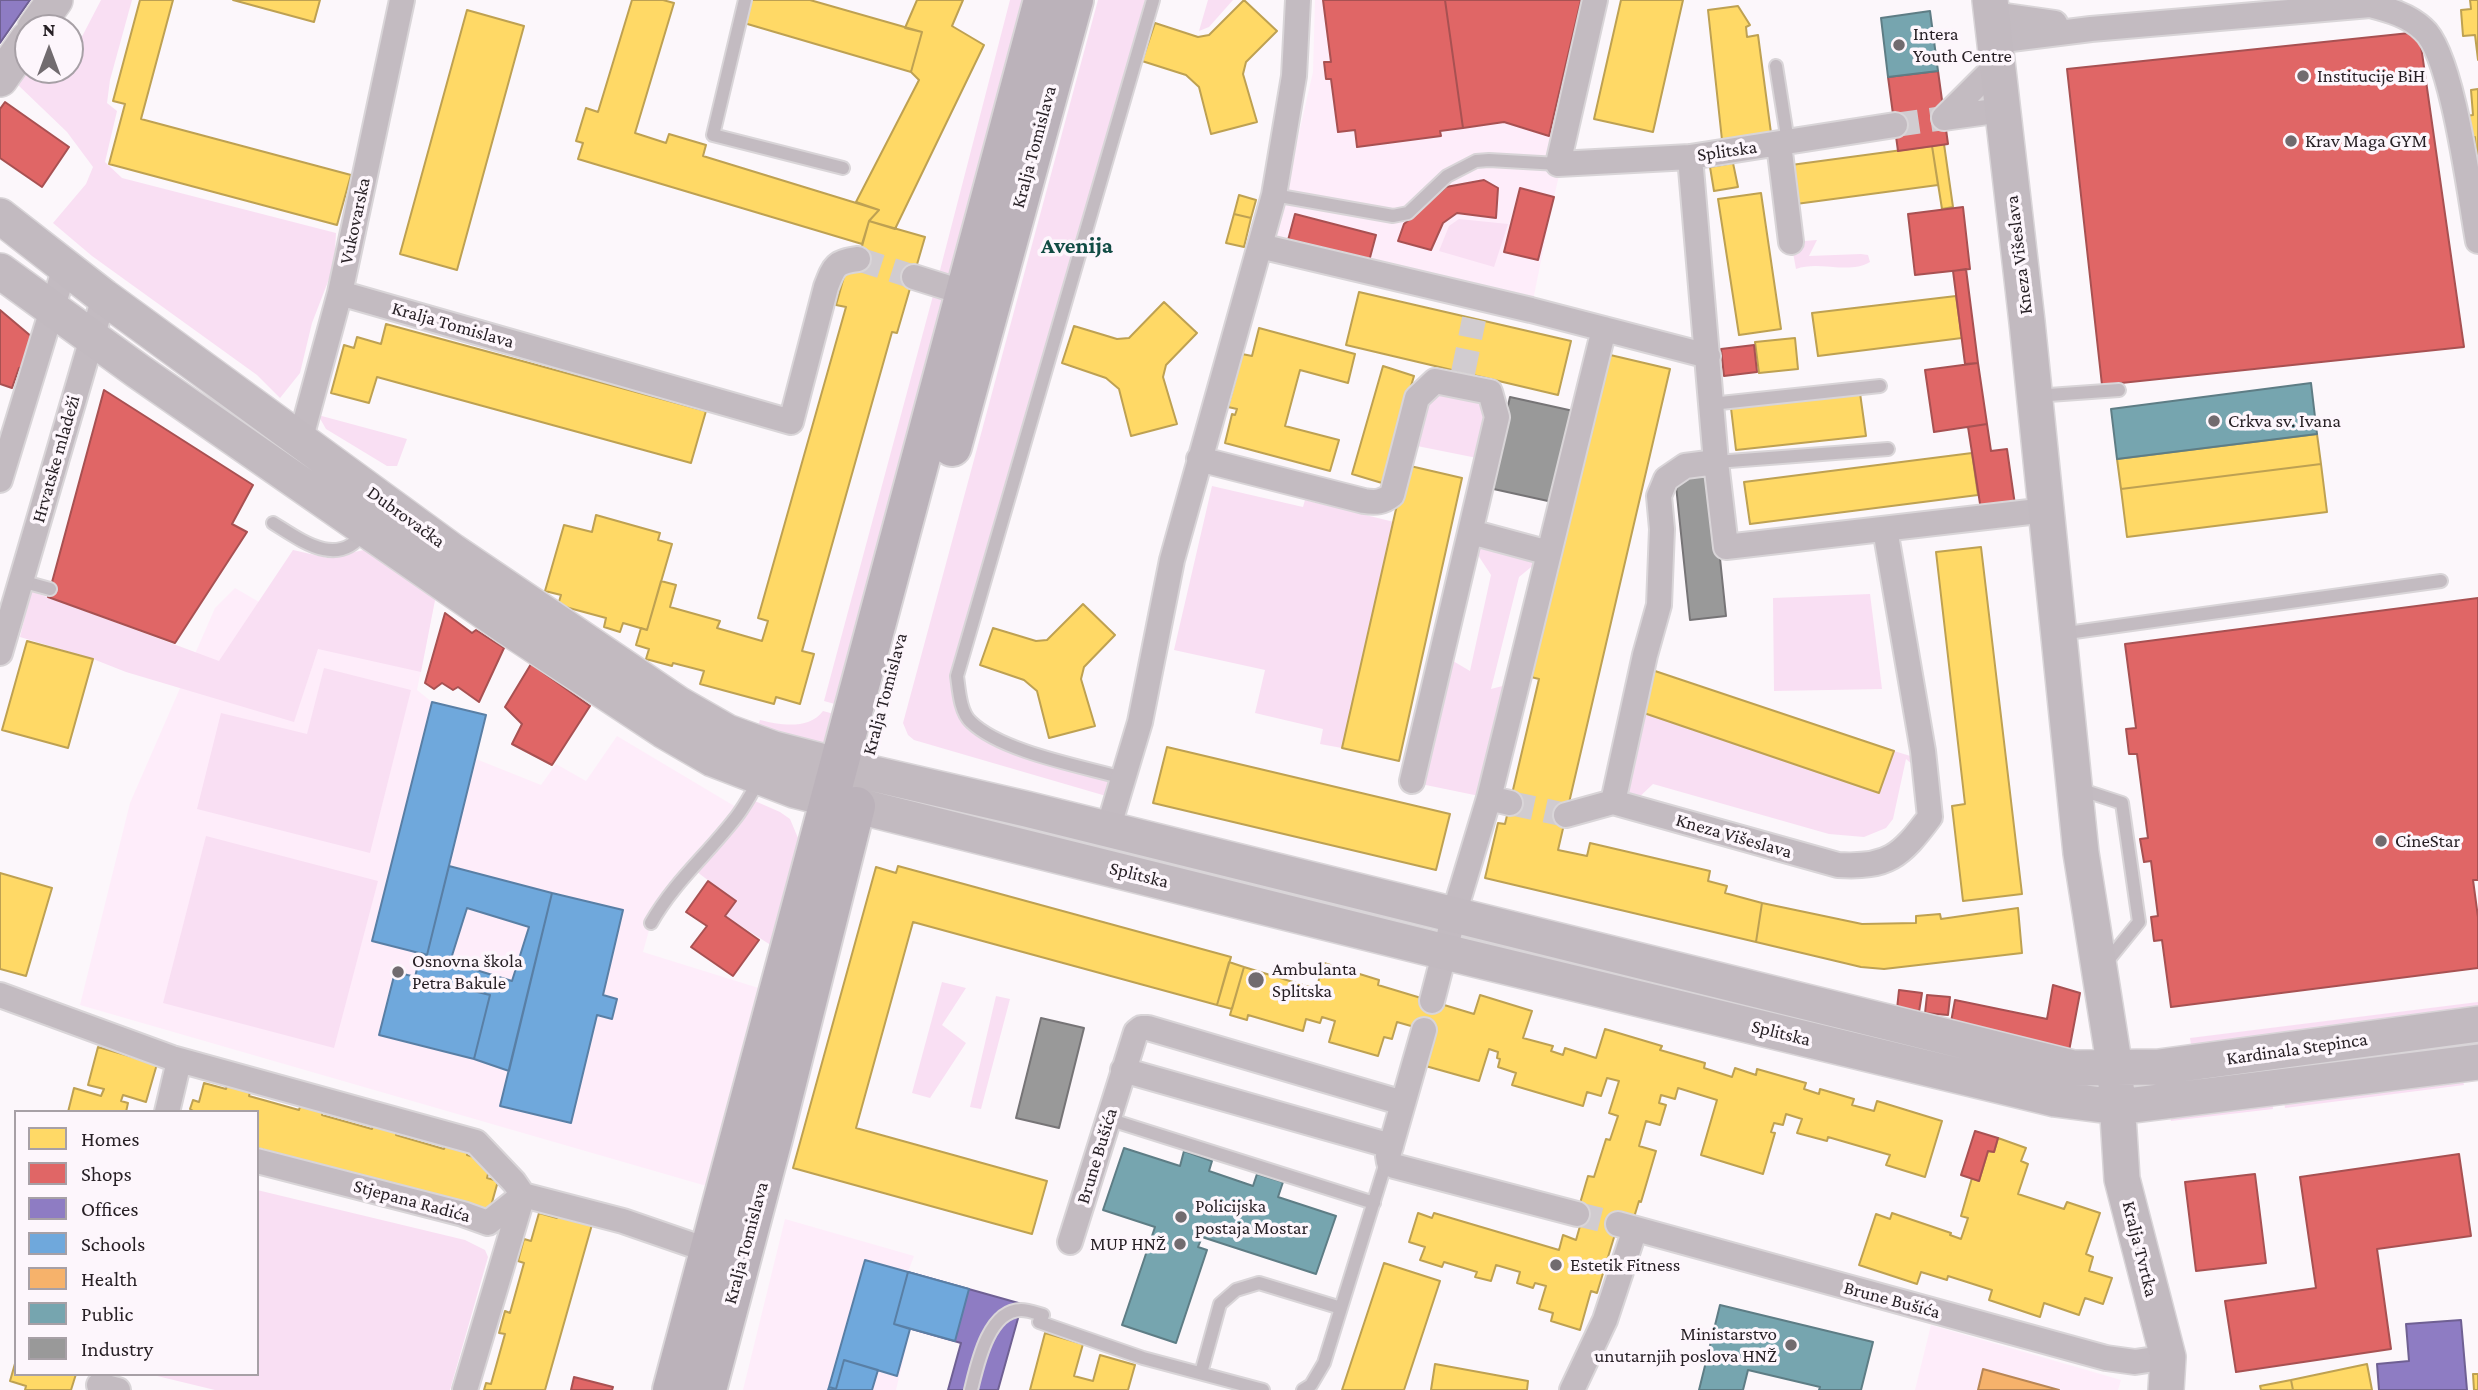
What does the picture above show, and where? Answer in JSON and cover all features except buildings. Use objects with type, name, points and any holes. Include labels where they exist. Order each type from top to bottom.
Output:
[{"type":"main road","name":"Kralja Tomislava","points":[[707,1390],[771,1147],[848,785],[965,293],[1042,0]]},
{"type":"main road","name":"Kralja Tomislava","points":[[673,1390],[710,1251],[848,785],[1074,0]]},
{"type":"street","name":"Vukovarska","points":[[300,441],[340,293],[402,0]]},
{"type":"street","name":"Splitska","points":[[1108,829],[1140,722],[1172,560],[1274,195],[1294,76],[1298,0]]},
{"type":"street","points":[[1558,164],[1595,0]]},
{"type":"street","points":[[2001,110],[1944,118],[1994,30],[2055,23],[2056,33],[2370,5],[2398,13],[2425,29],[2439,51],[2449,82],[2478,241]]},
{"type":"street","name":"Kneza Višeslava","points":[[1994,30],[2035,396],[2081,853],[2115,1069]]},
{"type":"street","points":[[0,79],[14,59]]},
{"type":"street","name":"Splitska","points":[[1558,164],[1690,157],[1895,125]]},
{"type":"street","points":[[1784,143],[1791,242]]},
{"type":"street","points":[[1690,157],[1716,463],[1726,547],[2047,510]]},
{"type":"street","name":"Dubrovačka","points":[[0,216],[104,297],[452,551],[678,704],[727,732],[774,749],[848,785]]},
{"type":"street","points":[[1260,246],[1476,308],[1604,329],[1708,356]]},
{"type":"street","name":"Kralja Tomislava","points":[[340,293],[791,422],[834,268],[842,261],[858,259]]},
{"type":"street","points":[[0,480],[65,267]]},
{"type":"street","name":"Dubrovačka","points":[[0,271],[90,337],[507,627],[663,730],[713,759],[794,790],[848,785]]},
{"type":"street","points":[[914,276],[965,293]]},
{"type":"street","name":"Hrvatske mladeži","points":[[0,653],[5,619],[21,581],[90,337],[104,297]]},
{"type":"street","points":[[1432,1001],[1455,916],[1500,801],[1549,553],[1604,329]]},
{"type":"street","points":[[1199,459],[1364,501],[1385,500],[1392,495],[1417,398],[1435,381],[1462,379],[1490,392],[1497,417],[1412,781]]},
{"type":"street","points":[[1566,815],[1613,802],[1658,605],[1662,529],[1660,496],[1667,480],[1685,466],[1716,463]]},
{"type":"street","name":"Kneza Višeslava","points":[[1613,802],[1838,865],[1879,863],[1894,857],[1912,841],[1930,817],[1923,751],[1885,529]]},
{"type":"street","points":[[1471,531],[1549,553]]},
{"type":"street","name":"Splitska","points":[[848,785],[1108,829],[2073,1068],[2115,1069]]},
{"type":"street","name":"Splitska","points":[[848,785],[1234,898],[1446,953],[2055,1099],[2118,1107]]},
{"type":"street","points":[[1234,898],[1243,863]]},
{"type":"street","points":[[1351,928],[1360,893]]},
{"type":"street","points":[[0,995],[179,1061],[476,1142],[523,1195],[623,1220],[710,1251]]},
{"type":"street","name":"Kardinala Stepinca","points":[[2115,1069],[2174,1065],[2478,1024]]},
{"type":"street","name":"Brune Bušića","points":[[1070,1242],[1123,1070],[1136,1032],[1141,1028],[1403,1103]]},
{"type":"street","points":[[1424,1030],[1389,1162],[1394,1166],[1577,1214]]},
{"type":"street","points":[[167,1110],[179,1061]]},
{"type":"street","name":"Kardinala Stepinca","points":[[2118,1107],[2476,1066]]},
{"type":"street","name":"Kralja Tvrtka","points":[[2115,1069],[2122,1179],[2170,1362],[2181,1390]]},
{"type":"street","points":[[1123,1070],[1390,1151]]},
{"type":"street","name":"Stjepana Radića","points":[[259,1162],[463,1214],[488,1223],[523,1195]]},
{"type":"street","points":[[465,1390],[523,1195]]},
{"type":"street","name":"Brune Bušića","points":[[1572,1390],[1605,1320],[1626,1227],[2106,1358],[2135,1362],[2170,1362]]},
{"type":"lane","points":[[745,0],[713,135],[843,168]]},
{"type":"lane","points":[[1123,778],[1009,747],[970,721],[960,698],[957,676],[1153,0]]},
{"type":"lane","points":[[1776,66],[1784,143]]},
{"type":"lane","name":"Splitska","points":[[1274,195],[1393,216],[1408,213],[1447,176],[1476,161],[1558,164]]},
{"type":"lane","points":[[1711,404],[1880,386]]},
{"type":"lane","points":[[2035,396],[2119,390]]},
{"type":"lane","points":[[1716,463],[1888,449]]},
{"type":"lane","points":[[274,523],[326,551],[340,550],[357,542],[366,529]]},
{"type":"lane","points":[[21,581],[50,589]]},
{"type":"lane","points":[[2060,638],[2441,581]]},
{"type":"lane","points":[[2060,638],[2173,626]]},
{"type":"lane","points":[[651,923],[661,905],[736,817],[760,778]]},
{"type":"lane","points":[[2075,788],[2122,803],[2139,922],[2099,971]]},
{"type":"lane","points":[[1108,1119],[1374,1203]]},
{"type":"lane","points":[[1303,1390],[1311,1385],[1324,1363],[1390,1151]]},
{"type":"lane","points":[[1201,1373],[1220,1304],[1236,1290],[1259,1283],[1341,1308]]},
{"type":"lane","points":[[971,1390],[980,1356],[994,1326],[1012,1312],[1020,1310],[1143,1358],[1263,1390]]},
{"type":"shaded area","points":[[101,0],[132,0],[110,80],[107,103],[117,111],[105,162],[122,178],[336,233],[334,266],[312,323],[300,373],[280,398],[257,375],[92,256],[53,223],[86,184],[93,167],[67,132],[17,84],[84,84],[84,33]]},
{"type":"shaded area","points":[[1010,0],[1038,0],[959,274],[938,278]]},
{"type":"shaded area","points":[[1098,0],[1145,0],[953,682],[965,722],[1117,781],[1113,798],[914,740],[908,735],[903,723]]},
{"type":"shaded area","points":[[1208,0],[1233,0],[1209,27],[1199,31]]},
{"type":"shaded area","points":[[1315,0],[1600,0],[1554,197],[1531,310],[1270,259],[1313,72]]},
{"type":"shaded area","points":[[1459,219],[1508,224],[1494,267],[1439,251],[1449,226]]},
{"type":"shaded area","points":[[1817,240],[1809,256],[1861,254],[1868,255],[1870,262],[1843,268],[1814,266],[1796,269],[1791,242]]},
{"type":"shaded area","points":[[934,292],[954,302],[849,708],[824,701]]},
{"type":"shaded area","points":[[1440,391],[1481,400],[1487,417],[1477,458],[1417,446],[1429,399]]},
{"type":"shaded area","points":[[318,415],[407,439],[397,466],[387,466],[326,429]]},
{"type":"shaded area","points":[[1212,486],[1303,507],[1305,500],[1394,522],[1342,748],[1320,744],[1323,729],[1255,713],[1265,670],[1174,650]]},
{"type":"shaded area","points":[[1478,541],[1541,559],[1519,577],[1491,689],[1514,683],[1489,798],[1416,783],[1448,658],[1470,671],[1491,575],[1474,549]]},
{"type":"shaded area","points":[[368,549],[436,595],[421,672],[318,649],[294,722],[20,637],[31,591],[219,661],[293,550],[328,558]]},
{"type":"shaded area","name":"Osnovna škola Petra Bakule","points":[[235,588],[278,613],[436,595],[417,690],[432,702],[486,715],[476,759],[541,785],[556,764],[586,781],[617,736],[741,810],[651,923],[643,952],[765,990],[710,1187],[80,1005],[130,803],[215,608]]},
{"type":"shaded area","points":[[1870,594],[1882,689],[1774,691],[1773,598]]},
{"type":"shaded area","points":[[324,668],[411,690],[370,853],[197,809],[221,713],[307,734]]},
{"type":"shaded area","points":[[823,711],[845,717],[825,750],[755,736],[760,720],[802,724]]},
{"type":"shaded area","points":[[1638,711],[1879,792],[1894,751],[1917,758],[1921,772],[1906,759],[1893,819],[1886,828],[1864,837],[1829,834],[1653,784],[1633,803],[1622,800]]},
{"type":"shaded area","points":[[879,787],[1229,874],[1227,886],[878,799]]},
{"type":"shaded area","points":[[748,798],[790,819],[798,838],[774,941],[777,949],[725,916],[735,901],[692,868]]},
{"type":"shaded area","points":[[206,836],[378,881],[334,1048],[163,1003]]},
{"type":"shaded area","points":[[1246,880],[1348,906],[1345,916],[1244,890]]},
{"type":"shaded area","points":[[942,982],[966,988],[942,1025],[966,1043],[930,1098],[912,1093]]},
{"type":"shaded area","points":[[996,996],[1010,999],[981,1109],[970,1107]]},
{"type":"shaded area","points":[[2478,1002],[2478,1012],[2192,1051],[2190,1038]]},
{"type":"shaded area","points":[[2478,1040],[2478,1048],[2326,1068],[2164,1082]]},
{"type":"shaded area","points":[[2461,1072],[2464,1085],[2285,1108],[2283,1095]]},
{"type":"shaded area","points":[[2272,1095],[2273,1109],[2171,1121],[2169,1108]]},
{"type":"shaded area","points":[[259,1190],[465,1240],[485,1250],[488,1257],[450,1390],[215,1390],[157,1376],[259,1376]]},
{"type":"shaded area","points":[[785,1219],[914,1256],[908,1272],[911,1328],[896,1390],[743,1390]]},
{"type":"shaded area","points":[[1931,1325],[2121,1380],[2118,1390],[1915,1390]]},
{"type":"tunnel","points":[[1895,125],[1944,118]]},
{"type":"tunnel","points":[[858,259],[914,277]]},
{"type":"tunnel","points":[[1463,373],[1474,319]]},
{"type":"tunnel","points":[[1510,803],[1566,815]]},
{"type":"tunnel","points":[[1577,1214],[1618,1224]]},
{"type":"place","name":"Intera Youth Centre","points":[[1899,45]]},
{"type":"place","name":"Institucije BiH","points":[[2303,76]]},
{"type":"place","name":"Krav Maga GYM","points":[[2291,141]]},
{"type":"place","name":"Crkva sv. Ivana","points":[[2214,421]]},
{"type":"place","name":"CineStar","points":[[2381,841]]},
{"type":"place","name":"Osnovna škola Petra Bakule","points":[[398,972]]},
{"type":"place","name":"Ambulanta Splitska","points":[[1256,980]]},
{"type":"place","name":"Policijska postaja Mostar","points":[[1181,1217]]},
{"type":"place","name":"MUP HNŽ","points":[[1180,1244]]},
{"type":"place","name":"Estetik Fitness","points":[[1556,1265]]},
{"type":"place","name":"Ministarstvo unutarnjih poslova HNŽ","points":[[1791,1345]]},
{"type":"district","name":"Avenija","points":[[1077,246]]}]
